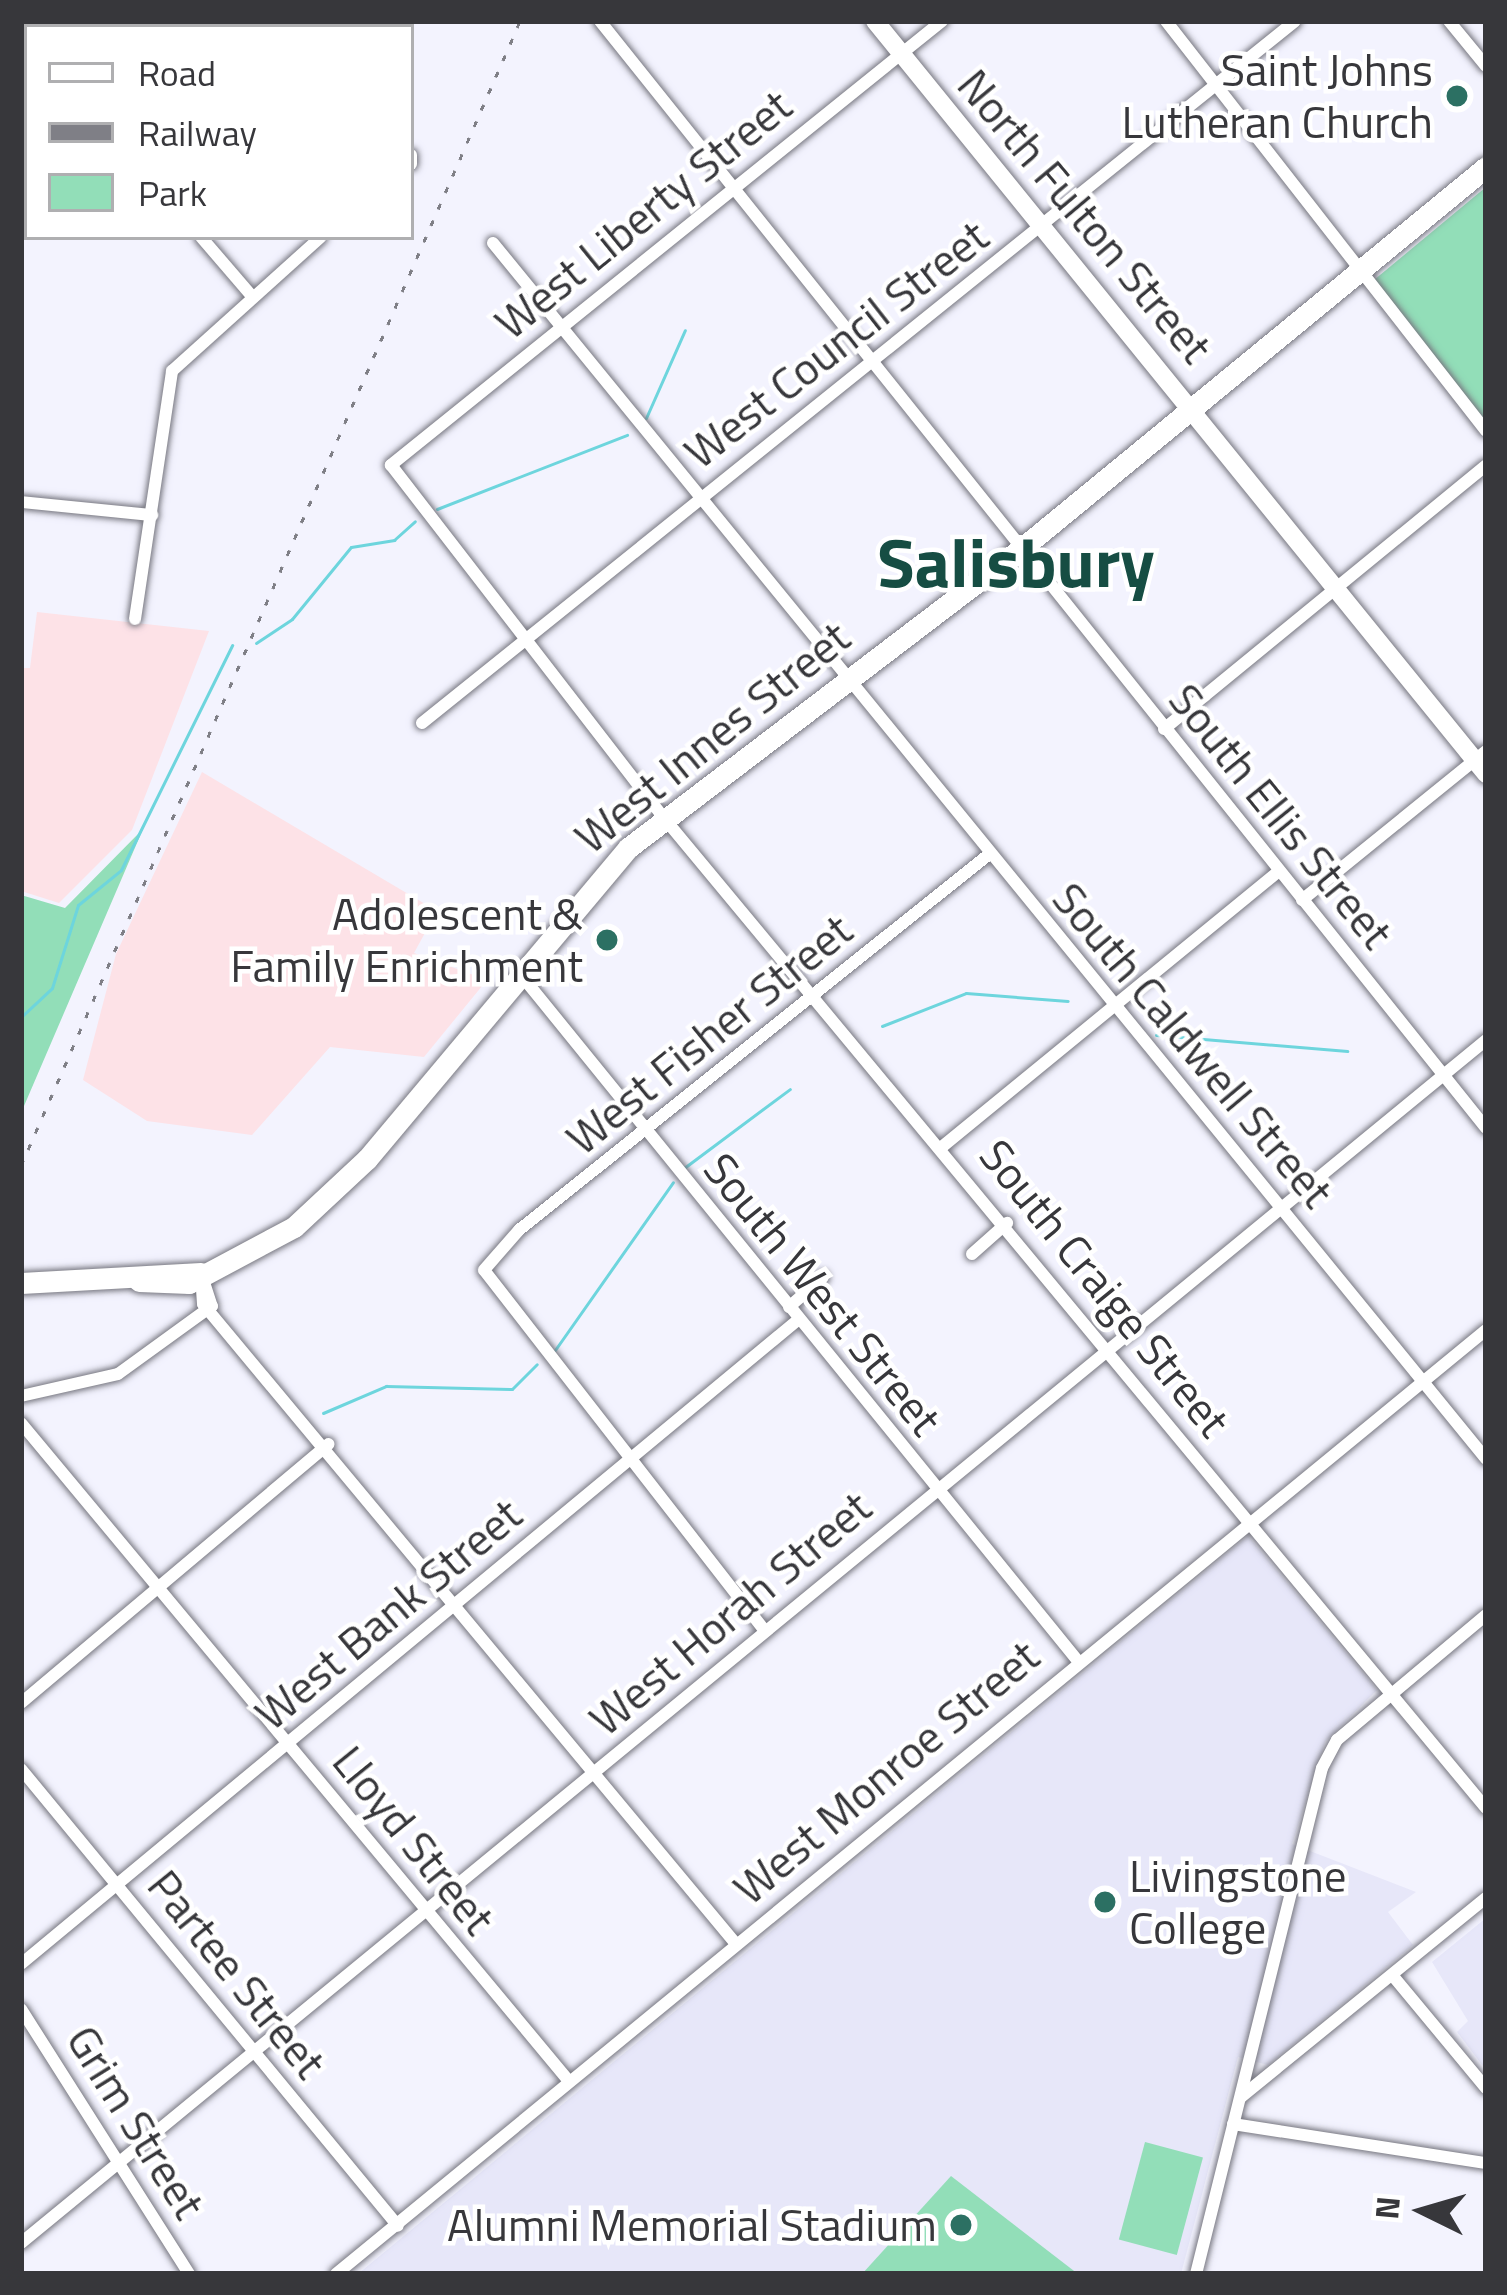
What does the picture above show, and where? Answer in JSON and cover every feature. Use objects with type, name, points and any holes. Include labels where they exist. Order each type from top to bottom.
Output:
[{"type":"main road","name":"West Innes Street","points":[[21,1283],[139,1281],[202,1274],[266,1246],[322,1203],[516,970],[664,818],[843,677],[1022,548],[1190,404],[1486,167]]},
{"type":"street","name":"South Ellis Street","points":[[600,21],[1486,1128]]},
{"type":"street","name":"North Fulton Street","points":[[875,21],[1482,762]]},
{"type":"street","name":"West Liberty Street","points":[[391,465],[559,325],[942,21]]},
{"type":"street","points":[[1166,21],[1486,431]]},
{"type":"street","name":"West Council Street","points":[[422,723],[1294,21]]},
{"type":"street","points":[[1449,21],[1486,66]]},
{"type":"street","points":[[204,240],[250,294]]},
{"type":"street","points":[[135,620],[172,370],[250,294],[317,240]]},
{"type":"street","name":"South Caldwell Street","points":[[493,243],[1486,1459]]},
{"type":"street","name":"South Craige Street","points":[[391,465],[664,818],[1007,1223],[1486,1808]]},
{"type":"street","points":[[1164,729],[1486,465]]},
{"type":"street","points":[[21,502],[152,515]]},
{"type":"street","points":[[1302,900],[1482,762]]},
{"type":"street","name":"West Fisher Street","points":[[630,1459],[483,1277],[519,1230],[988,854]]},
{"type":"street","points":[[943,1146],[1279,871]]},
{"type":"street","name":"South West Street","points":[[516,970],[1077,1660]]},
{"type":"street","name":"West Horah Street","points":[[21,2243],[1105,1348],[1486,1040]]},
{"type":"street","points":[[972,1254],[1007,1223]]},
{"type":"street","points":[[202,1274],[198,1291],[329,1444],[736,1944]]},
{"type":"street","points":[[789,1307],[823,1277]]},
{"type":"street","points":[[21,1396],[118,1374],[212,1306]]},
{"type":"street","name":"West Bank Street","points":[[21,1964],[799,1319]]},
{"type":"street","name":"West Monroe Street","points":[[338,2274],[1077,1660],[1486,1330]]},
{"type":"street","name":"Lloyd Street","points":[[21,1423],[568,2080]]},
{"type":"street","points":[[21,1703],[329,1444]]},
{"type":"street","points":[[630,1459],[765,1631]]},
{"type":"street","points":[[1196,2274],[1322,1768],[1390,1693],[1486,1615]]},
{"type":"street","name":"Partee Street","points":[[21,1769],[398,2226]]},
{"type":"street","points":[[1241,2097],[1486,1898]]},
{"type":"street","points":[[1393,1976],[1486,2088]]},
{"type":"street","name":"Grim Street","points":[[21,2009],[189,2274]]},
{"type":"street","points":[[1233,2124],[1486,2163]]},
{"type":"shaded area","points":[[37,612],[209,631],[132,830],[59,903],[21,891],[21,668],[30,668]]},
{"type":"shaded area","points":[[202,772],[437,911],[414,953],[487,980],[424,1057],[330,1047],[252,1135],[147,1121],[83,1080],[116,954]]},
{"type":"shaded area","name":"Livingstone College","points":[[1248,1536],[1377,1690],[1325,1742],[1292,1844],[1416,1892],[1388,1912],[1413,1945],[1268,2065],[1238,2057],[1181,2274],[358,2274]]},
{"type":"shaded area","points":[[1486,1918],[1486,2070],[1457,2032],[1468,2021],[1432,1962]]},
{"type":"green space","points":[[1486,187],[1486,425],[1374,280]]},
{"type":"green space","points":[[143,829],[21,1113],[21,895],[65,908]]},
{"type":"green space","points":[[1145,2142],[1203,2158],[1177,2255],[1119,2240]]},
{"type":"green space","name":"Alumni Memorial Stadium","points":[[951,2176],[1078,2274],[862,2274]]},
{"type":"waterway","points":[[646,418],[685,330]]},
{"type":"waterway","points":[[437,509],[627,435]]},
{"type":"waterway","points":[[256,643],[292,619],[351,547],[394,540],[415,521]]},
{"type":"waterway","points":[[21,1017],[52,988],[78,905],[121,870],[232,645]]},
{"type":"waterway","points":[[882,1026],[966,993],[1068,1001]]},
{"type":"waterway","points":[[1156,1035],[1347,1051]]},
{"type":"waterway","points":[[684,1168],[790,1089]]},
{"type":"waterway","points":[[555,1350],[673,1182]]},
{"type":"waterway","points":[[323,1413],[386,1386],[512,1389],[537,1364]]},
{"type":"railway","points":[[21,1166],[520,21]]},
{"type":"place","name":"Saint Johns Lutheran Church","points":[[1457,96]]},
{"type":"place","name":"Adolescent & Family Enrichment","points":[[607,940]]},
{"type":"place","name":"Livingstone College","points":[[1105,1902]]},
{"type":"place","name":"Alumni Memorial Stadium","points":[[961,2225]]},
{"type":"district","name":"Salisbury","points":[[1016,562]]}]
